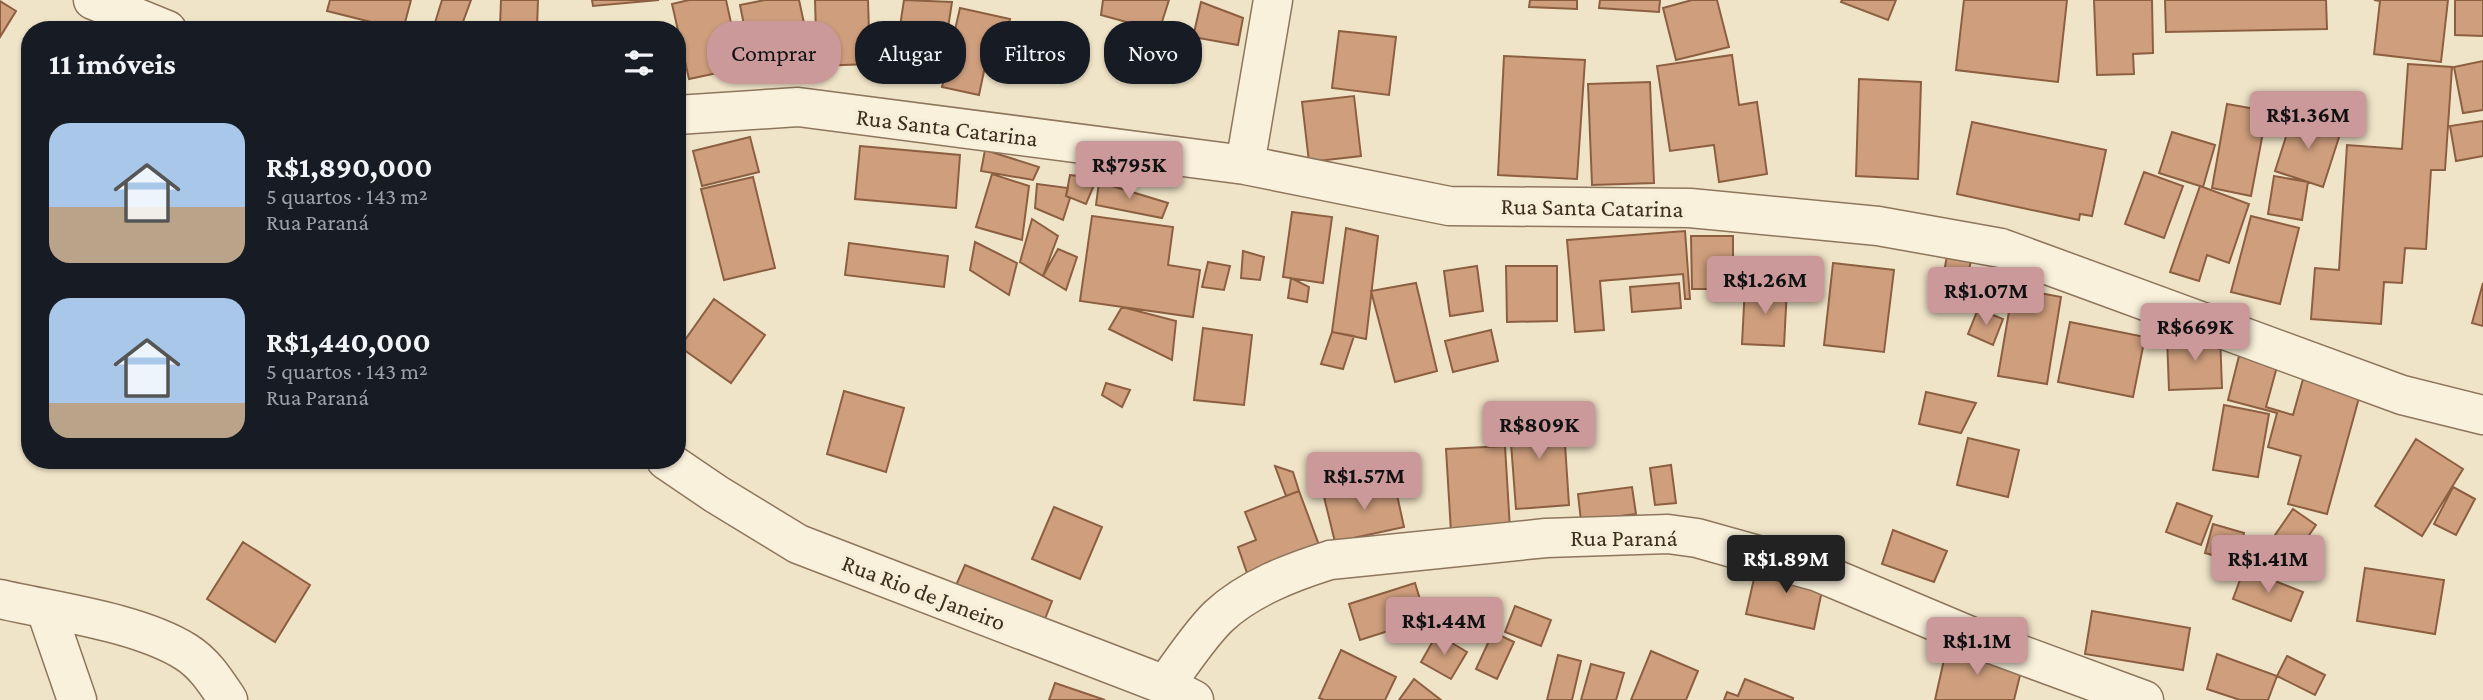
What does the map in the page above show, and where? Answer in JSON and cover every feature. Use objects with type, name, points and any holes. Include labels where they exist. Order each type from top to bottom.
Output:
[{"type":"street","points":[[93,0],[145,21]]},
{"type":"street","points":[[1245,165],[1273,0]]},
{"type":"street","name":"Rua Santa Catarina","points":[[686,114],[798,107],[1245,165],[1449,206],[1690,208],[1878,226],[2001,248],[2402,395],[2483,415]]},
{"type":"street","name":"Rua Rio de Janeiro","points":[[679,469],[798,544],[1180,692]]},
{"type":"street","name":"Rua Paraná","points":[[1180,692],[1219,616],[1256,590],[1296,571],[1330,561],[1546,538],[1668,534],[1697,538],[1818,572],[1970,636],[2144,700]]},
{"type":"street","points":[[0,599],[131,628],[187,652],[209,672],[228,700]]},
{"type":"street","points":[[46,610],[77,700]]},
{"type":"building","points":[[330,0],[411,0],[405,21],[367,21],[327,11]]},
{"type":"building","points":[[442,0],[471,0],[463,21],[436,21]]},
{"type":"building","points":[[501,0],[538,0],[537,21],[500,21]]},
{"type":"building","points":[[592,0],[659,0],[593,6]]},
{"type":"building","points":[[689,0],[726,0],[731,21],[707,21],[707,75],[689,79],[686,66],[686,21],[676,21],[672,4]]},
{"type":"building","points":[[765,0],[799,0],[804,21],[743,21],[740,5]]},
{"type":"building","points":[[815,0],[868,0],[869,21],[855,21],[855,65],[841,65],[841,21],[816,21]]},
{"type":"building","points":[[904,0],[952,2],[949,21],[901,21]]},
{"type":"building","points":[[1103,0],[1169,0],[1162,21],[1123,21],[1101,15]]},
{"type":"building","points":[[1530,0],[1577,0],[1577,9],[1529,7]]},
{"type":"building","points":[[1600,0],[1660,0],[1659,12],[1599,8]]},
{"type":"building","points":[[1692,0],[1717,0],[1729,47],[1676,60],[1663,8]]},
{"type":"building","points":[[1896,0],[1888,20],[1841,2]]},
{"type":"building","points":[[1964,0],[2067,0],[2058,82],[1956,70]]},
{"type":"building","points":[[2094,0],[2152,0],[2153,53],[2133,54],[2134,74],[2097,75]]},
{"type":"building","points":[[2165,0],[2326,0],[2327,29],[2166,32]]},
{"type":"building","points":[[2374,0],[2448,0],[2441,62],[2374,54],[2380,1]]},
{"type":"building","points":[[2455,0],[2483,0],[2483,36],[2455,35]]},
{"type":"building","points":[[0,1],[16,11],[0,37]]},
{"type":"building","points":[[1201,2],[1243,18],[1238,45],[1202,39],[1202,21],[1197,21]]},
{"type":"building","points":[[960,8],[1010,19],[980,21],[981,84],[979,95],[942,87],[943,84],[966,84],[966,21],[957,21]]},
{"type":"building","points":[[1339,31],[1396,37],[1389,95],[1332,88]]},
{"type":"building","points":[[1732,55],[1739,105],[1757,102],[1767,174],[1719,182],[1714,145],[1670,151],[1657,66]]},
{"type":"building","points":[[1504,56],[1585,60],[1577,179],[1498,175]]},
{"type":"building","points":[[2483,61],[2483,110],[2463,113],[2454,67]]},
{"type":"building","points":[[2408,64],[2452,67],[2445,170],[2431,170],[2426,249],[2405,248],[2402,283],[2384,282],[2381,324],[2311,319],[2315,268],[2339,270],[2347,145],[2402,149]]},
{"type":"building","points":[[1859,79],[1921,82],[1918,179],[1856,176]]},
{"type":"building","points":[[1650,82],[1654,183],[1592,185],[1588,84]]},
{"type":"building","points":[[1354,96],[1361,156],[1309,162],[1302,102]]},
{"type":"building","points":[[2227,104],[2267,111],[2251,196],[2212,188]]},
{"type":"building","points":[[2293,115],[2341,131],[2323,187],[2275,171]]},
{"type":"building","points":[[2483,121],[2483,156],[2456,161],[2450,126]]},
{"type":"building","points":[[1972,122],[2106,150],[2092,216],[2080,214],[2079,220],[1957,194]]},
{"type":"building","points":[[2172,132],[2215,145],[2203,187],[2159,173]]},
{"type":"building","points":[[750,137],[759,172],[702,186],[693,151]]},
{"type":"building","points":[[860,146],[960,155],[956,208],[855,199]]},
{"type":"building","points":[[985,150],[1039,167],[1033,180],[981,171]]},
{"type":"building","points":[[2144,172],[2183,186],[2164,238],[2125,224]]},
{"type":"building","points":[[992,174],[1029,186],[1022,240],[976,227]]},
{"type":"building","points":[[1070,175],[1097,178],[1086,204],[1066,196]]},
{"type":"building","points":[[2274,176],[2308,182],[2302,220],[2268,214]]},
{"type":"building","points":[[753,177],[775,268],[724,280],[701,189]]},
{"type":"building","points":[[1099,182],[1168,203],[1162,218],[1096,205]]},
{"type":"building","points":[[1037,184],[1068,188],[1066,196],[1070,198],[1063,220],[1035,208]]},
{"type":"building","points":[[2200,186],[2249,204],[2229,263],[2207,255],[2199,281],[2170,272]]},
{"type":"building","points":[[1292,212],[1332,217],[1323,283],[1283,277]]},
{"type":"building","points":[[1092,216],[1173,227],[1168,265],[1200,270],[1193,317],[1080,301]]},
{"type":"building","points":[[2251,216],[2299,228],[2280,304],[2231,292]]},
{"type":"building","points":[[1032,219],[1058,236],[1043,276],[1020,262]]},
{"type":"building","points":[[1346,228],[1378,236],[1366,339],[1332,332]]},
{"type":"building","points":[[1685,231],[1690,299],[1685,299],[1683,274],[1600,281],[1604,330],[1575,332],[1567,240]]},
{"type":"building","points":[[1691,236],[1733,236],[1733,289],[1692,289]]},
{"type":"building","points":[[975,242],[1017,263],[1009,295],[970,270]]},
{"type":"building","points":[[849,243],[948,256],[944,287],[845,275]]},
{"type":"building","points":[[1058,249],[1077,257],[1066,290],[1043,276]]},
{"type":"building","points":[[1948,250],[1972,254],[1965,293],[1941,289]]},
{"type":"building","points":[[1243,251],[1264,257],[1260,280],[1241,278]]},
{"type":"building","points":[[1208,262],[1230,266],[1224,290],[1202,287]]},
{"type":"building","points":[[1833,263],[1894,270],[1884,352],[1824,345]]},
{"type":"building","points":[[1477,266],[1483,311],[1450,316],[1444,271]]},
{"type":"building","points":[[1506,266],[1557,266],[1557,321],[1507,322]]},
{"type":"building","points":[[1291,278],[1309,287],[1307,302],[1288,298]]},
{"type":"building","points":[[1416,283],[1437,371],[1395,382],[1371,291]]},
{"type":"building","points":[[1679,283],[1681,308],[1632,312],[1630,287]]},
{"type":"building","points":[[2483,283],[2483,326],[2472,323]]},
{"type":"building","points":[[1745,286],[1787,288],[1784,346],[1742,344]]},
{"type":"building","points":[[2013,288],[2061,297],[2047,384],[1998,376]]},
{"type":"building","points":[[714,299],[765,335],[731,383],[686,351],[686,339]]},
{"type":"building","points":[[1122,307],[1176,321],[1172,360],[1109,329]]},
{"type":"building","points":[[1978,309],[2003,319],[1993,345],[1968,334]]},
{"type":"building","points":[[2070,322],[2145,337],[2133,397],[2058,382]]},
{"type":"building","points":[[1203,328],[1252,335],[1244,405],[1194,400]]},
{"type":"building","points":[[1491,330],[1498,361],[1453,372],[1445,341]]},
{"type":"building","points":[[1332,332],[1354,336],[1343,369],[1321,364]]},
{"type":"building","points":[[2220,335],[2222,388],[2169,390],[2167,338]]},
{"type":"building","points":[[2240,352],[2278,363],[2266,407],[2293,415],[2305,372],[2362,387],[2327,514],[2288,504],[2301,456],[2268,447],[2277,413],[2228,400]]},
{"type":"building","points":[[1106,383],[1130,390],[1122,407],[1102,395]]},
{"type":"building","points":[[844,391],[904,408],[886,472],[827,454]]},
{"type":"building","points":[[1926,392],[1976,403],[1961,433],[1919,424]]},
{"type":"building","points":[[2224,405],[2269,414],[2258,477],[2213,470]]},
{"type":"building","points":[[1563,414],[1569,505],[1516,509],[1509,417]]},
{"type":"building","points":[[1968,438],[2019,450],[2008,497],[1957,485]]},
{"type":"building","points":[[2416,439],[2463,469],[2422,536],[2375,506]]},
{"type":"building","points":[[1505,446],[1510,529],[1451,532],[1446,449]]},
{"type":"building","points":[[1671,465],[1676,503],[1655,505],[1650,468]]},
{"type":"building","points":[[1275,466],[1293,472],[1299,491],[1286,496]]},
{"type":"building","points":[[1394,481],[1404,527],[1335,542],[1324,497]]},
{"type":"building","points":[[1632,487],[1636,514],[1581,521],[1578,494]]},
{"type":"building","points":[[2453,487],[2475,499],[2456,535],[2434,524]]},
{"type":"building","points":[[1299,491],[1319,545],[1247,573],[1238,547],[1256,540],[1245,512]]},
{"type":"building","points":[[2177,503],[2212,516],[2201,545],[2166,532]]},
{"type":"building","points":[[1054,507],[1102,527],[1080,579],[1032,559]]},
{"type":"building","points":[[2293,509],[2316,525],[2298,551],[2275,535]]},
{"type":"building","points":[[2213,524],[2244,533],[2237,562],[2205,553]]},
{"type":"building","points":[[1893,530],[1947,551],[1934,582],[1882,564]]},
{"type":"building","points":[[243,542],[310,585],[275,642],[207,599]]},
{"type":"building","points":[[1758,561],[1825,576],[1814,629],[1746,614]]},
{"type":"building","points":[[965,565],[1052,601],[1041,629],[953,592]]},
{"type":"building","points":[[2365,568],[2444,580],[2435,634],[2357,621]]},
{"type":"building","points":[[2244,569],[2303,592],[2291,621],[2233,599]]},
{"type":"building","points":[[1415,583],[1426,619],[1360,640],[1349,604]]},
{"type":"building","points":[[1515,606],[1551,620],[1541,646],[1505,632]]},
{"type":"building","points":[[2092,611],[2190,628],[2183,670],[2085,654]]},
{"type":"building","points":[[1493,632],[1514,642],[1497,679],[1476,669]]},
{"type":"building","points":[[1437,634],[1467,652],[1451,679],[1421,662]]},
{"type":"building","points":[[1947,646],[2023,663],[2014,700],[1935,700]]},
{"type":"building","points":[[1341,650],[1396,677],[1385,700],[1319,698]]},
{"type":"building","points":[[1651,651],[1698,671],[1686,700],[1631,700]]},
{"type":"building","points":[[2217,654],[2277,676],[2268,700],[2240,700],[2207,689]]},
{"type":"building","points":[[1558,655],[1581,661],[1572,700],[1547,700]]},
{"type":"building","points":[[2287,656],[2325,675],[2315,695],[2277,676]]},
{"type":"building","points":[[1591,664],[1624,673],[1616,700],[1581,700]]},
{"type":"building","points":[[1414,679],[1441,700],[1399,700]]},
{"type":"building","points":[[1745,679],[1793,700],[1724,700],[1727,692],[1738,696]]},
{"type":"building","points":[[1055,683],[1105,700],[1049,700]]}]
